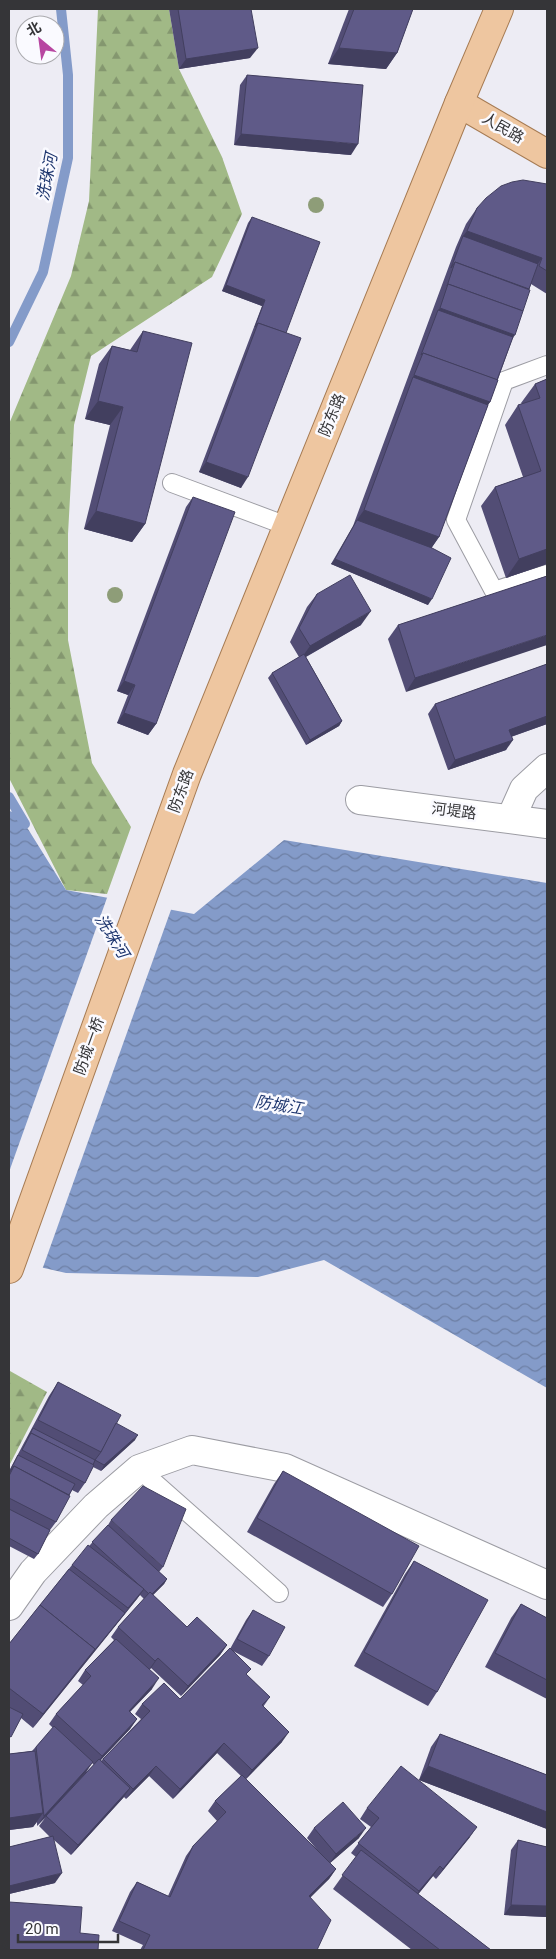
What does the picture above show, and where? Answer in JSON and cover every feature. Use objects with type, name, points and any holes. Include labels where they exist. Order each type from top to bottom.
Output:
[{"type":"main road","name":"防东路","points":[[169,824],[187,774],[287,526],[499,9]]},
{"type":"main road","name":"人民路","points":[[459,103],[547,154]]},
{"type":"main road","name":"防城一桥","points":[[9,1268],[169,824]]},
{"type":"street","points":[[511,818],[524,789],[547,768]]},
{"type":"street","name":"河堤路","points":[[360,800],[547,824]]},
{"type":"street","points":[[9,1606],[33,1572],[96,1506],[139,1469],[192,1450],[284,1468],[547,1585]]},
{"type":"lane","points":[[547,364],[504,381],[456,520],[494,591],[547,574]]},
{"type":"lane","points":[[172,483],[287,526]]},
{"type":"lane","points":[[139,1469],[279,1593]]},
{"type":"green space","points":[[98,9],[169,9],[179,69],[222,157],[242,214],[212,277],[91,356],[74,425],[68,534],[68,640],[92,763],[131,827],[107,894],[66,890],[9,778],[9,424],[71,276],[89,201]]},
{"type":"green space","points":[[10,1371],[47,1392],[9,1466],[9,1373]]},
{"type":"water","name":"防城江","points":[[9,811],[18,813],[66,890],[194,914],[284,840],[547,883],[547,1388],[324,1260],[258,1277],[66,1273],[9,1260]]},
{"type":"pier","points":[[108,895],[172,907],[42,1270],[9,1262],[9,1172]]},
{"type":"building","points":[[178,9],[251,9],[258,48],[186,59]]},
{"type":"building","points":[[354,9],[413,9],[397,53],[339,48]]},
{"type":"building","points":[[247,75],[363,85],[358,144],[241,134]]},
{"type":"building","points":[[523,180],[547,184],[547,271],[539,266],[542,258],[467,231],[477,208],[486,198],[501,186]]},
{"type":"building","points":[[252,217],[320,242],[286,333],[258,323],[255,327],[265,300],[226,285]]},
{"type":"building","points":[[463,236],[538,264],[529,289],[455,262],[451,268]]},
{"type":"building","points":[[455,262],[530,290],[523,311],[448,284],[447,286]]},
{"type":"building","points":[[448,284],[523,311],[515,335],[440,308]]},
{"type":"building","points":[[438,310],[513,337],[497,380],[423,353],[421,355]]},
{"type":"building","points":[[258,323],[301,338],[248,477],[206,462]]},
{"type":"building","points":[[143,331],[192,343],[145,524],[96,511],[123,407],[98,401],[112,346],[137,352]]},
{"type":"building","points":[[423,353],[498,380],[490,402],[414,375]]},
{"type":"building","points":[[413,377],[488,405],[439,537],[364,510]]},
{"type":"building","points":[[547,379],[547,549],[519,559],[495,487],[541,471],[518,405],[540,398],[535,384]]},
{"type":"building","points":[[193,497],[235,512],[156,724],[124,713],[135,685],[124,681]]},
{"type":"building","points":[[357,520],[432,548],[451,558],[432,599],[335,559]]},
{"type":"building","points":[[350,575],[371,611],[310,646],[299,628],[317,594]]},
{"type":"building","points":[[547,576],[547,635],[415,678],[398,625]]},
{"type":"building","points":[[304,654],[342,721],[310,740],[272,673]]},
{"type":"building","points":[[547,664],[547,716],[509,730],[513,740],[455,760],[435,704]]},
{"type":"building","points":[[58,1382],[121,1415],[101,1452],[38,1420]]},
{"type":"building","points":[[116,1423],[138,1435],[104,1465],[95,1460]]},
{"type":"building","points":[[33,1428],[95,1460],[93,1465],[31,1433],[28,1438]]},
{"type":"building","points":[[31,1433],[94,1465],[85,1483],[22,1450]]},
{"type":"building","points":[[18,1455],[75,1484],[69,1495],[14,1466],[9,1473]]},
{"type":"building","points":[[14,1466],[70,1496],[56,1522],[9,1498],[9,1476]]},
{"type":"building","points":[[283,1471],[419,1546],[392,1594],[257,1518]]},
{"type":"building","points":[[143,1486],[186,1509],[163,1567],[111,1520]]},
{"type":"building","points":[[9,1509],[50,1530],[38,1554],[9,1538]]},
{"type":"building","points":[[108,1525],[167,1579],[152,1594],[150,1592],[149,1594],[92,1542]]},
{"type":"building","points":[[88,1545],[144,1589],[128,1608],[72,1565]]},
{"type":"building","points":[[414,1561],[488,1600],[437,1692],[364,1652]]},
{"type":"building","points":[[69,1569],[125,1613],[89,1657],[95,1649],[40,1605]]},
{"type":"building","points":[[150,1592],[187,1627],[197,1617],[227,1645],[188,1686],[158,1658],[155,1661],[118,1627]]},
{"type":"building","points":[[521,1604],[547,1618],[547,1680],[495,1653]]},
{"type":"building","points":[[40,1605],[95,1649],[43,1714],[9,1688],[9,1644]]},
{"type":"building","points":[[253,1610],[285,1627],[269,1656],[237,1639]]},
{"type":"building","points":[[116,1639],[159,1678],[129,1711],[137,1719],[102,1756],[56,1714],[91,1676],[85,1670]]},
{"type":"building","points":[[230,1648],[251,1669],[246,1674],[270,1697],[262,1705],[289,1732],[252,1770],[224,1743],[180,1789],[156,1766],[133,1789],[103,1759],[150,1711],[142,1704],[164,1683],[180,1699]]},
{"type":"building","points":[[9,1707],[23,1714],[11,1737],[9,1736]]},
{"type":"building","points":[[54,1726],[93,1762],[44,1816],[36,1747]]},
{"type":"building","points":[[440,1734],[547,1775],[547,1812],[428,1766]]},
{"type":"building","points":[[35,1751],[43,1813],[9,1818],[9,1754]]},
{"type":"building","points":[[99,1759],[130,1788],[78,1845],[46,1816]]},
{"type":"building","points":[[401,1766],[477,1827],[443,1869],[440,1866],[419,1891],[358,1843],[379,1818],[367,1808]]},
{"type":"building","points":[[242,1775],[336,1869],[309,1896],[331,1920],[317,1950],[143,1950],[150,1935],[119,1921],[137,1882],[170,1897],[193,1846],[226,1812],[215,1801]]},
{"type":"building","points":[[343,1802],[366,1828],[336,1854],[314,1828]]},
{"type":"building","points":[[53,1836],[62,1873],[9,1886],[9,1847]]},
{"type":"building","points":[[518,1840],[547,1847],[547,1906],[511,1905]]},
{"type":"building","points":[[361,1850],[491,1950],[440,1950],[342,1875]]},
{"type":"building","points":[[9,1902],[82,1907],[80,1933],[99,1935],[98,1950],[9,1950]]},
{"type":"waterway","name":"洗珠河","points":[[9,342],[43,272],[68,158],[68,75],[61,9]]},
{"type":"waterway","name":"洗珠河","points":[[9,797],[25,824]]}]
